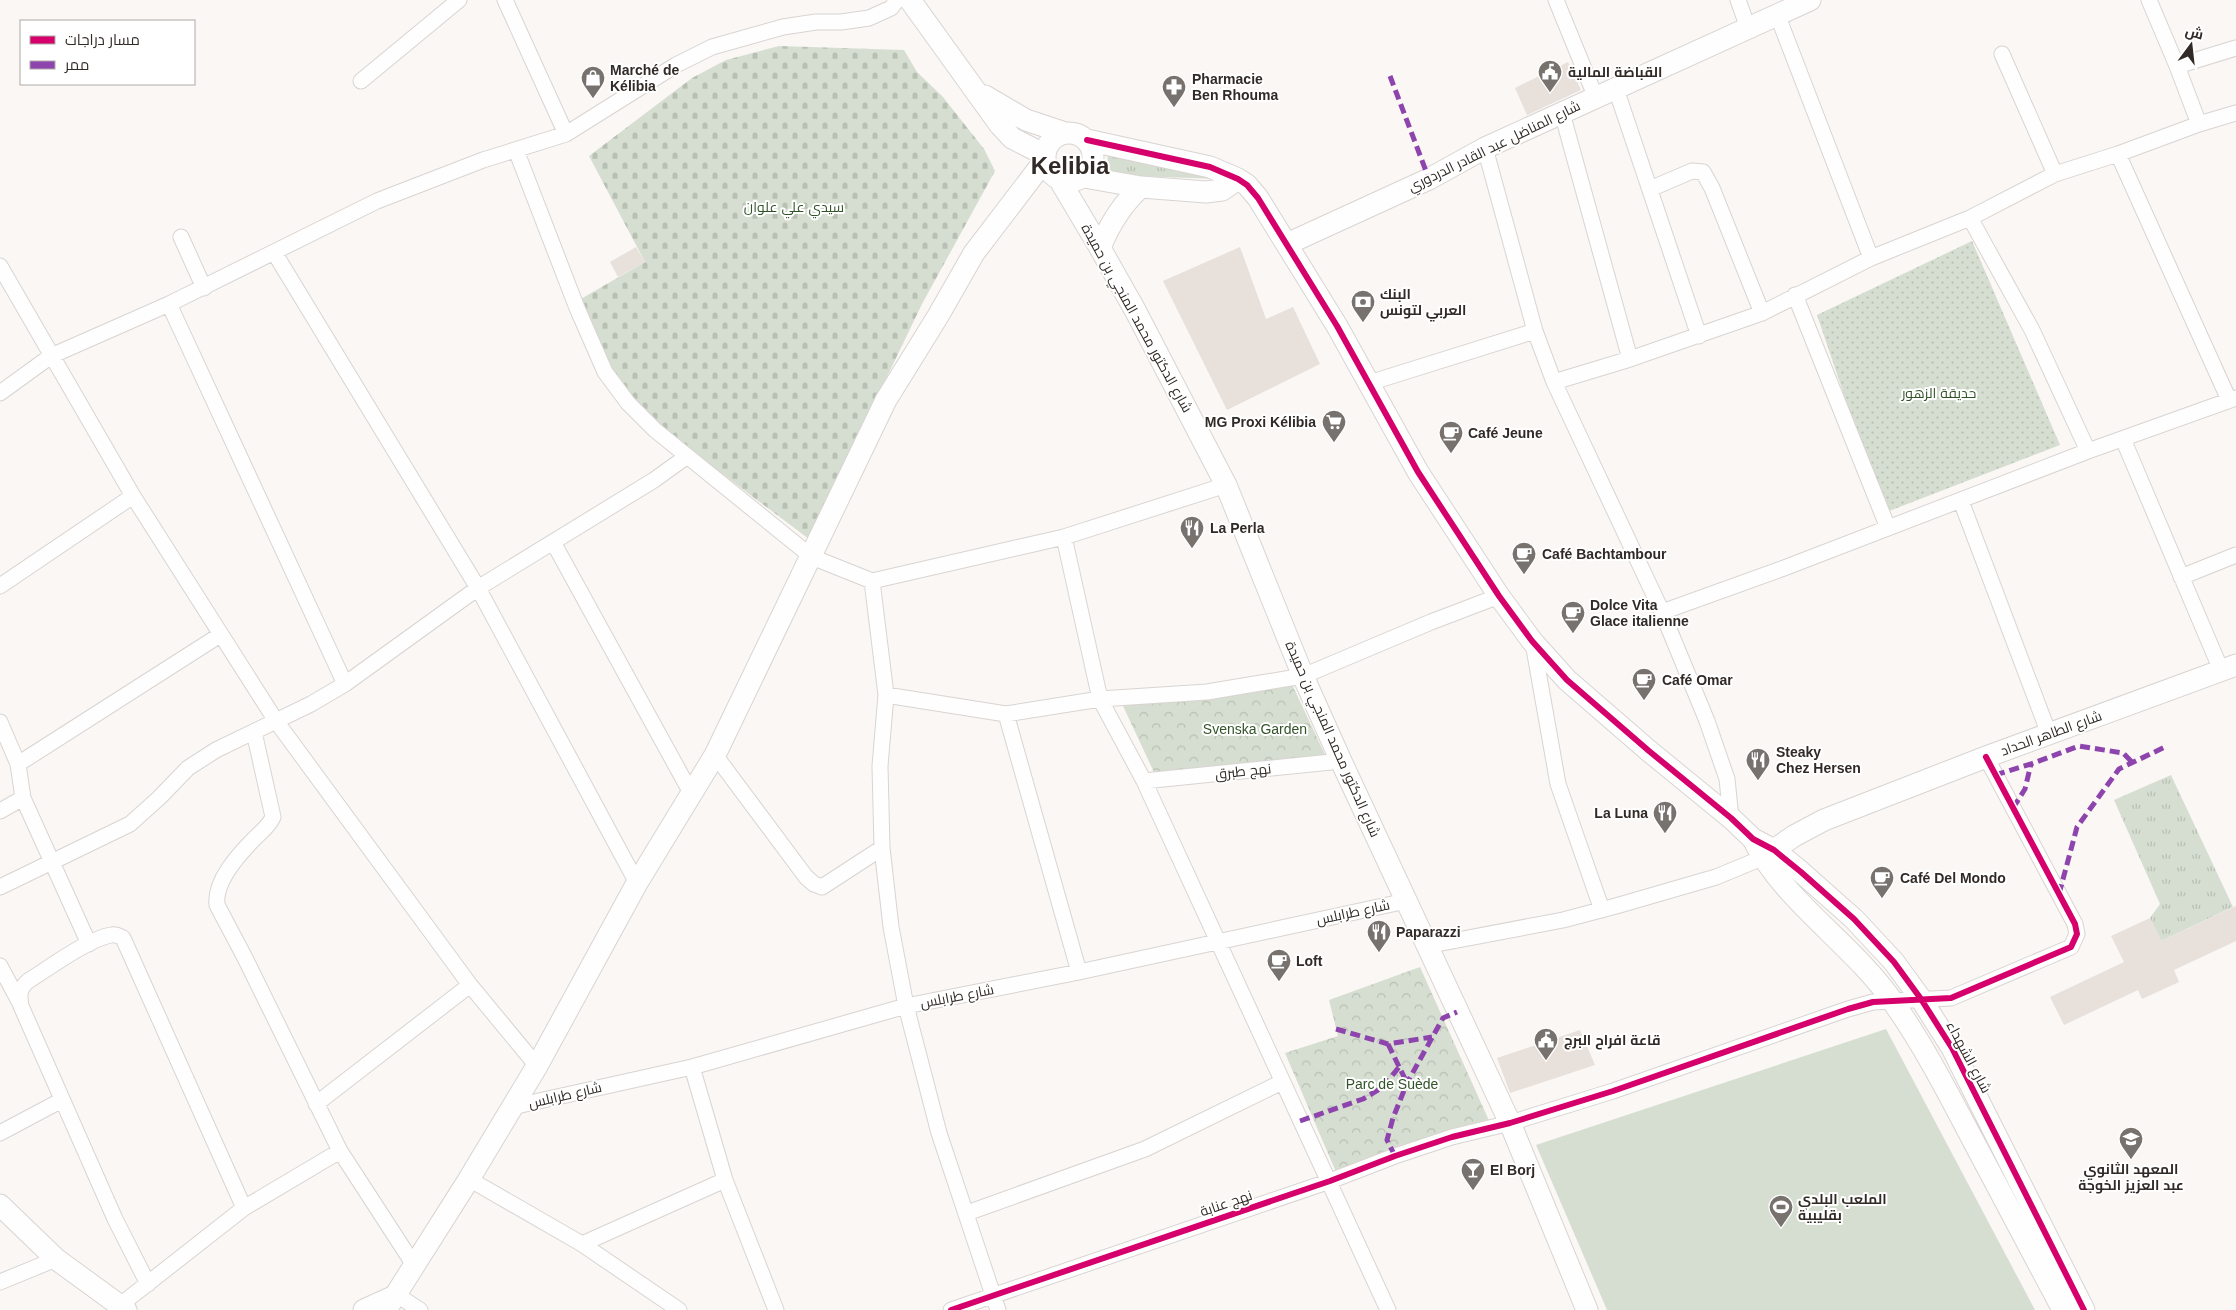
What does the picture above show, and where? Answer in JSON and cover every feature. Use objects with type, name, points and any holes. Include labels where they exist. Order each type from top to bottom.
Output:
[{"type":"street","points":[[360,80],[459,0]]},
{"type":"street","points":[[505,0],[566,134]]},
{"type":"street","points":[[0,393],[51,356],[204,288],[376,201],[483,160],[566,134],[676,65],[712,47],[783,27],[816,22],[841,22],[869,18],[891,8],[897,0]]},
{"type":"street","points":[[910,0],[1000,126],[1050,168],[1074,181],[1084,177],[1141,186],[1214,192],[1222,190],[1238,179]]},
{"type":"street","points":[[1556,0],[1596,98]]},
{"type":"street","points":[[1738,0],[1748,28]]},
{"type":"street","name":"شارع المناضل عبد القادر الدردوري","points":[[1287,244],[1429,179],[1484,148],[1810,0]]},
{"type":"street","points":[[2149,0],[2199,124]]},
{"type":"street","points":[[1778,14],[1871,258]]},
{"type":"street","points":[[2177,66],[2236,48]]},
{"type":"street","points":[[2002,54],[2055,174]]},
{"type":"street","points":[[970,86],[1013,114],[1046,128],[1076,134],[1087,140],[1210,168],[1238,179],[1247,185],[1287,244],[1337,326],[1418,472],[1499,596],[1532,641],[1567,680],[1648,751],[1732,818],[1763,849],[1780,880],[1871,973],[1893,1001],[1931,1060],[2063,1310]]},
{"type":"street","points":[[1616,89],[1700,336]]},
{"type":"street","points":[[1562,113],[1630,359]]},
{"type":"street","points":[[1554,382],[1630,359],[1762,314],[1795,295],[1871,258],[1970,218],[2055,174],[2236,113]]},
{"type":"street","points":[[392,1302],[470,1179],[537,1066],[637,883],[715,755],[812,558],[886,400],[974,254],[1005,214],[1050,168],[1049,143],[1053,138],[1065,133]]},
{"type":"street","points":[[1084,177],[1093,163],[1092,147],[1087,140]]},
{"type":"street","points":[[1484,148],[1535,331],[1554,382],[1662,612],[1718,747],[1727,779],[1732,818]]},
{"type":"street","points":[[516,150],[577,308],[605,372],[628,403],[655,430],[812,558],[872,581],[1064,537],[1226,485]]},
{"type":"street","points":[[1662,612],[1784,568],[2088,451],[2232,399],[2118,154]]},
{"type":"street","name":"شارع الدكتور محمد المنجي بن حميدة","points":[[1050,168],[1100,248],[1180,395],[1226,485],[1303,676],[1426,946],[1510,1123],[1587,1310]]},
{"type":"street","points":[[1650,189],[1692,171],[1703,172],[1712,188],[1762,314]]},
{"type":"street","points":[[1100,248],[1109,227],[1121,208],[1141,186]]},
{"type":"street","points":[[1970,218],[2032,330],[2088,451]]},
{"type":"street","points":[[181,237],[204,288]]},
{"type":"street","points":[[274,252],[478,588],[637,883]]},
{"type":"street","points":[[0,266],[133,496],[276,721],[470,985],[537,1066]]},
{"type":"street","points":[[1795,295],[1888,528]]},
{"type":"street","points":[[170,304],[345,684]]},
{"type":"street","points":[[1369,383],[1535,331]]},
{"type":"street","points":[[2124,439],[2181,577],[2228,668]]},
{"type":"street","points":[[0,887],[130,824],[188,768],[216,750],[311,704],[345,684],[478,588],[654,480],[686,457]]},
{"type":"street","points":[[0,586],[133,496]]},
{"type":"street","points":[[1961,501],[2049,734]]},
{"type":"street","points":[[1064,537],[1100,699],[1144,781],[1388,1310]]},
{"type":"street","points":[[553,542],[691,793]]},
{"type":"street","points":[[2181,577],[2236,555]]},
{"type":"street","points":[[872,581],[886,695],[880,766],[882,848],[891,927],[906,1006],[938,1132],[996,1303]]},
{"type":"street","points":[[886,695],[1006,714],[1100,699],[1207,692],[1303,676],[1431,622],[1499,596]]},
{"type":"street","points":[[18,764],[220,635]]},
{"type":"street","points":[[1532,641],[1558,784],[1602,910]]},
{"type":"street","name":"شارع الطاهر الحداد","points":[[1763,849],[1794,836],[1824,820],[1986,756],[2228,668]]},
{"type":"street","points":[[1006,714],[1079,972]]},
{"type":"street","points":[[0,722],[18,764],[22,798],[89,944]]},
{"type":"street","points":[[254,732],[273,817],[269,826],[235,860],[221,883],[216,897],[217,905],[246,958],[340,1151],[414,1265]]},
{"type":"street","points":[[715,755],[814,884],[822,887],[882,848]]},
{"type":"street","name":"نهج عنابة","points":[[951,1310],[996,1303],[1452,1136],[1510,1123],[1613,1091],[1848,1009],[1873,1002],[1951,998],[1972,991],[2071,947],[2077,934],[2075,924],[1986,756]]},
{"type":"street","name":"نهج طبرق","points":[[1144,781],[1341,762]]},
{"type":"street","points":[[0,811],[22,798]]},
{"type":"street","points":[[1426,946],[1563,920],[1602,910],[1716,877],[1763,849]]},
{"type":"street","name":"شارع الشهداء","points":[[1763,849],[1854,919],[1894,962],[1921,999],[1952,1048],[2084,1310]]},
{"type":"street","name":"شارع طرابلس","points":[[512,1107],[692,1067],[906,1006],[1079,972],[1406,900]]},
{"type":"street","points":[[21,1006],[19,995],[22,986],[89,944],[110,935],[116,935],[126,942],[244,1208]]},
{"type":"street","points":[[0,966],[21,1006],[115,1219],[148,1284]]},
{"type":"street","points":[[316,1104],[470,985]]},
{"type":"street","points":[[692,1067],[725,1180],[776,1310]]},
{"type":"street","points":[[967,1213],[1145,1149],[1282,1082]]},
{"type":"street","points":[[0,1133],[62,1100]]},
{"type":"street","points":[[0,1205],[56,1259],[122,1308],[148,1284],[244,1208],[340,1151]]},
{"type":"street","points":[[470,1179],[582,1244],[679,1310]]},
{"type":"street","points":[[582,1244],[725,1180]]},
{"type":"street","points":[[0,1282],[56,1259]]},
{"type":"street","points":[[364,1310],[392,1302],[420,1310]]},
{"type":"green space","name":"سيدي علي علوان","points":[[779,46],[904,50],[917,72],[943,97],[984,149],[995,171],[922,304],[809,539],[636,409],[613,374],[579,300],[645,262],[589,156],[692,78],[726,60]]},
{"type":"green space","points":[[1108,150],[1218,179],[1107,175]]},
{"type":"green space","name":"حديقة الزهور","points":[[1972,241],[2060,445],[1884,513],[1817,315]]},
{"type":"green space","name":"Svenska Garden","points":[[1290,680],[1328,761],[1160,785],[1123,706]]},
{"type":"green space","points":[[2171,775],[2233,907],[2161,941],[2150,918],[2160,904],[2114,800]]},
{"type":"green space","name":"Parc de Suède","points":[[1420,967],[1491,1125],[1339,1179],[1285,1053],[1338,1036],[1329,1000]]},
{"type":"green space","name":"الملعب البلدي بقليبية","points":[[1886,1029],[2035,1310],[1607,1310],[1536,1145]]},
{"type":"building","name":"القباضة المالية","points":[[1568,62],[1581,90],[1527,115],[1515,88]]},
{"type":"building","points":[[636,247],[645,262],[618,277],[610,262]]},
{"type":"building","points":[[1240,247],[1266,319],[1293,307],[1320,364],[1227,410],[1163,281]]},
{"type":"building","points":[[2236,906],[2236,941],[2174,970],[2179,982],[2142,999],[2138,990],[2064,1025],[2050,997],[2124,962],[2111,936],[2150,918],[2161,941]]},
{"type":"building","name":"قاعة افراح البرج","points":[[1580,1030],[1595,1065],[1510,1093],[1497,1058]]},
{"type":"marked path","points":[[1390,76],[1429,179]]},
{"type":"marked path","points":[[1995,775],[2079,746],[2123,753],[2133,763]]},
{"type":"marked path","points":[[2059,894],[2077,827],[2119,769],[2167,746]]},
{"type":"marked path","points":[[2013,808],[2025,789],[2031,764]]},
{"type":"marked path","points":[[1395,1156],[1387,1140],[1393,1118],[1407,1083],[1443,1018],[1457,1012]]},
{"type":"marked path","points":[[1336,1029],[1388,1044],[1432,1037]]},
{"type":"marked path","points":[[1388,1044],[1407,1083]]},
{"type":"marked path","points":[[1300,1121],[1363,1099],[1383,1087],[1399,1067]]},
{"type":"cycle path","points":[[1087,140],[1210,167],[1247,185],[1258,198],[1337,326],[1418,472],[1499,596],[1532,641],[1567,680],[1649,751],[1731,818],[1753,839],[1774,850],[1801,872],[1854,919],[1894,962],[1921,999],[1952,1048],[2084,1310]]},
{"type":"cycle path","points":[[951,1310],[1330,1181],[1395,1156],[1452,1137],[1510,1123],[1613,1091],[1848,1009],[1873,1002],[1951,998],[2071,947],[2077,934],[2075,924],[1986,757]]},
{"type":"place","name":"القباضة المالية","points":[[1550,93]]},
{"type":"place","name":"Marché de Kélibia","points":[[593,99]]},
{"type":"place","name":"Pharmacie Ben Rhouma","points":[[1174,108]]},
{"type":"place","name":"البنك العربي لتونس","points":[[1363,323]]},
{"type":"place","name":"MG Proxi Kélibia","points":[[1334,443]]},
{"type":"place","name":"Café Jeune","points":[[1451,454]]},
{"type":"place","name":"La Perla","points":[[1192,549]]},
{"type":"place","name":"Café Bachtambour","points":[[1524,575]]},
{"type":"place","name":"Dolce Vita Glace italienne","points":[[1573,634]]},
{"type":"place","name":"Café Omar","points":[[1644,701]]},
{"type":"place","name":"Steaky Chez Hersen","points":[[1758,781]]},
{"type":"place","name":"La Luna","points":[[1665,834]]},
{"type":"place","name":"Café Del Mondo","points":[[1882,899]]},
{"type":"place","name":"Paparazzi","points":[[1379,953]]},
{"type":"place","name":"Loft","points":[[1279,982]]},
{"type":"place","name":"قاعة افراح البرج","points":[[1546,1061]]},
{"type":"place","name":"المعهد الثانوي عبد العزيز الخوجة","points":[[2131,1160]]},
{"type":"place","name":"El Borj","points":[[1473,1191]]},
{"type":"place","name":"الملعب البلدي بقليبية","points":[[1781,1228]]},
{"type":"district","name":"Kelibia","points":[[1070,166]]}]
